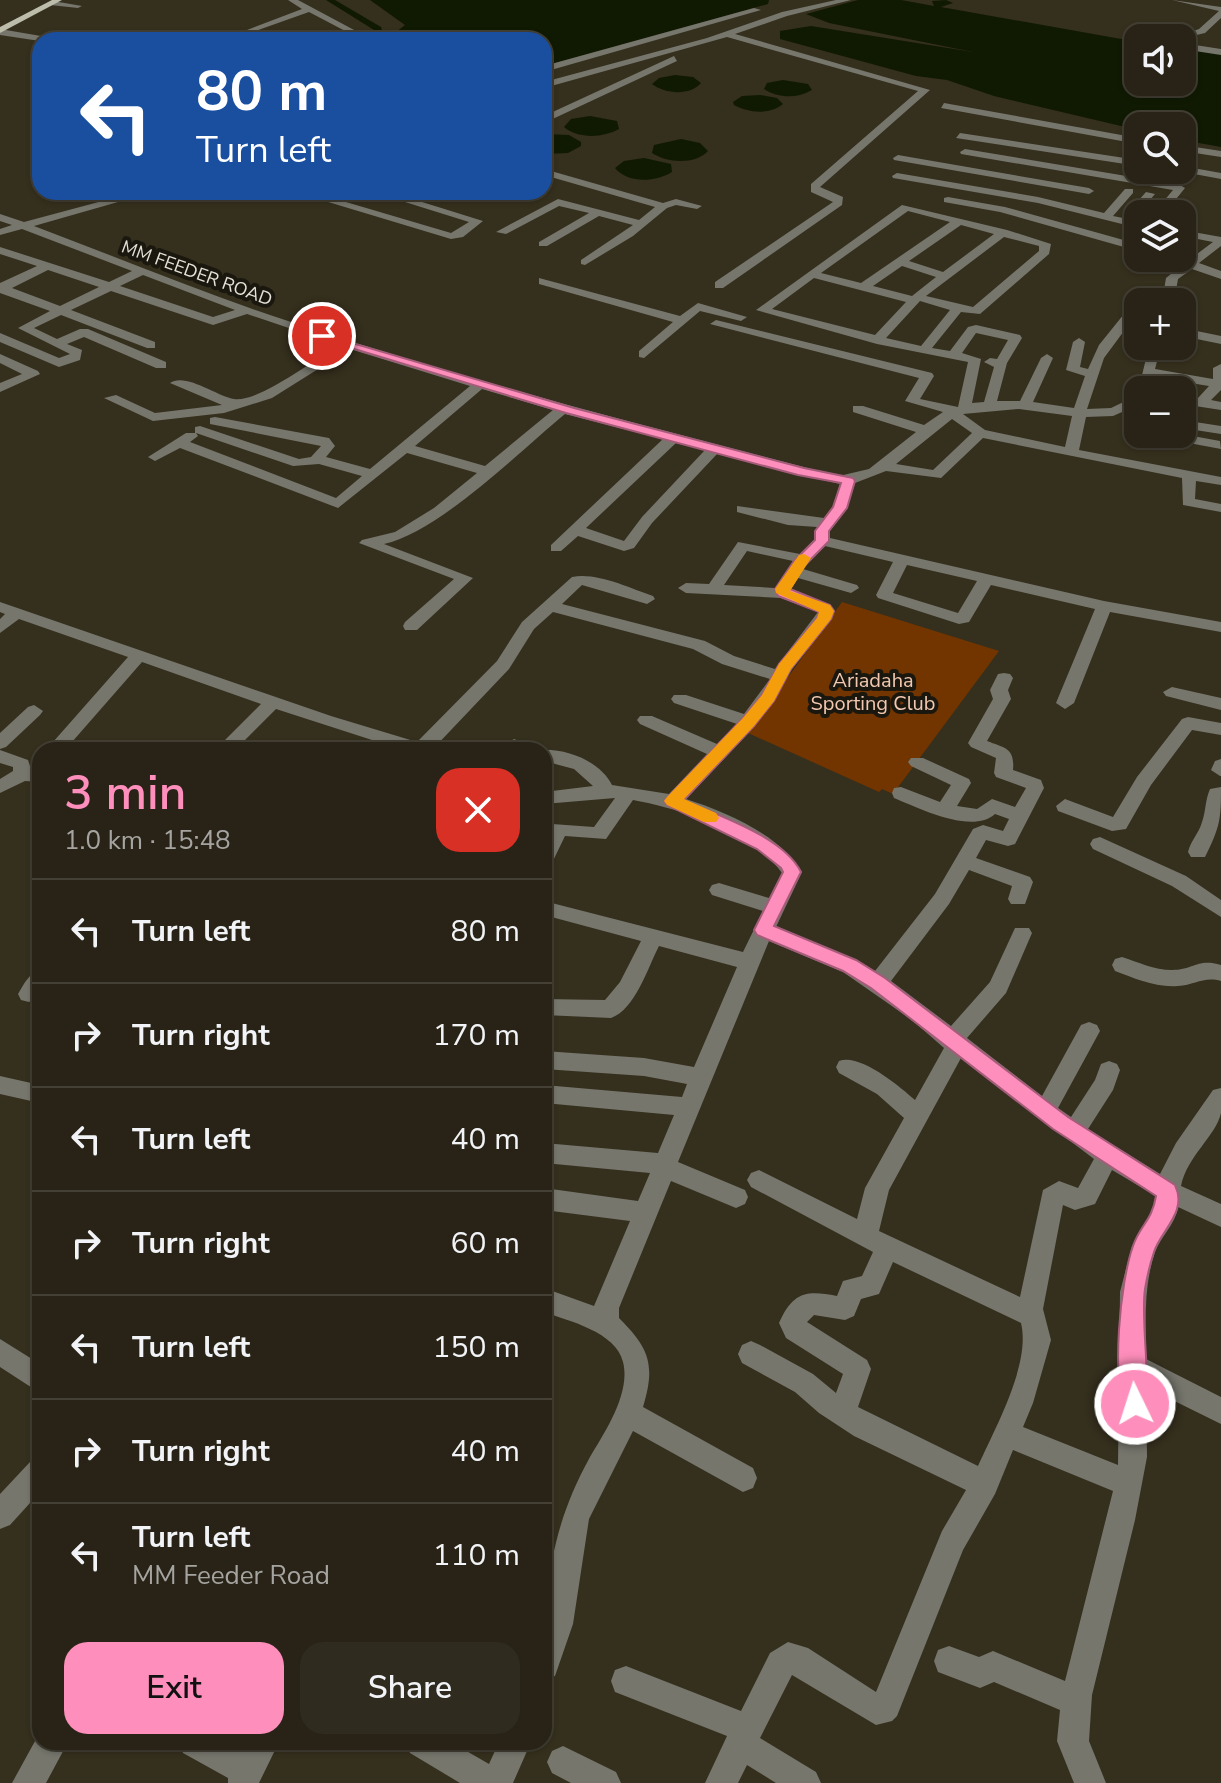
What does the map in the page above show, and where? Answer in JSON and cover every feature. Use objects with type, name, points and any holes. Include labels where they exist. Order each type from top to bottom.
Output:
[{"type":"main road","points":[[0,29],[53,1]]},
{"type":"street","points":[[292,0],[352,31]]},
{"type":"street","points":[[552,67],[799,0]]},
{"type":"street","points":[[552,116],[725,34],[785,14],[847,0]]},
{"type":"street","points":[[1176,0],[1221,9],[1202,31],[1196,33]]},
{"type":"street","points":[[53,1],[78,6]]},
{"type":"street","points":[[250,32],[309,9]]},
{"type":"street","points":[[0,29],[32,37]]},
{"type":"street","points":[[719,285],[838,203],[839,199],[819,192],[815,186],[925,90],[725,34]]},
{"type":"street","points":[[552,83],[710,40]]},
{"type":"street","points":[[1196,48],[1221,52]]},
{"type":"street","points":[[587,74],[631,80]]},
{"type":"street","points":[[944,106],[1123,139],[1101,174]]},
{"type":"street","points":[[930,212],[948,200],[1010,119]]},
{"type":"street","points":[[1055,166],[1079,132]]},
{"type":"street","points":[[960,136],[1124,161]]},
{"type":"street","points":[[1196,151],[1221,154]]},
{"type":"street","points":[[965,152],[1124,178]]},
{"type":"street","points":[[898,158],[1089,191]]},
{"type":"street","points":[[1196,172],[1221,176]]},
{"type":"street","points":[[552,174],[663,206]]},
{"type":"street","points":[[897,176],[1075,209],[1093,209],[1106,217],[1124,222]]},
{"type":"street","points":[[1162,184],[1181,189],[1171,200]]},
{"type":"street","points":[[1106,217],[1129,191]]},
{"type":"street","points":[[1146,200],[1150,194]]},
{"type":"street","points":[[3,218],[72,200]]},
{"type":"street","points":[[0,232],[118,200]]},
{"type":"street","points":[[327,200],[451,236],[459,235],[477,223],[404,200]]},
{"type":"street","points":[[948,200],[1001,209],[1124,244]]},
{"type":"street","points":[[502,232],[553,202],[641,224]]},
{"type":"street","points":[[585,262],[663,206],[676,202],[697,206]]},
{"type":"street","points":[[644,354],[700,306],[748,319],[763,311],[906,207],[1045,244],[1045,252],[976,311],[967,323],[973,329],[1016,338],[1001,363],[989,407]]},
{"type":"street","points":[[1028,238],[1047,223],[1075,209]]},
{"type":"street","points":[[543,244],[599,212]]},
{"type":"street","name":"MM FEEDER ROAD","points":[[3,218],[245,311],[349,344],[563,409],[848,481]]},
{"type":"street","points":[[862,288],[959,221]]},
{"type":"street","points":[[1110,240],[1124,230]]},
{"type":"street","points":[[877,340],[915,299],[1003,232]]},
{"type":"street","points":[[1196,236],[1221,240]]},
{"type":"street","points":[[1196,259],[1221,240]]},
{"type":"street","points":[[1,252],[213,321],[245,311]]},
{"type":"street","points":[[900,262],[945,276]]},
{"type":"street","points":[[1196,265],[1221,275]]},
{"type":"street","points":[[1,288],[45,267]]},
{"type":"street","points":[[0,337],[59,363],[77,355],[24,328],[140,272]]},
{"type":"street","points":[[1170,288],[1171,280],[1180,272]]},
{"type":"street","points":[[810,274],[976,311]]},
{"type":"street","points":[[543,281],[682,321]]},
{"type":"street","points":[[1,288],[151,345]]},
{"type":"street","points":[[923,351],[958,308]]},
{"type":"street","points":[[763,311],[923,351],[1001,363]]},
{"type":"street","points":[[1071,453],[1080,411],[1102,349],[1124,322]]},
{"type":"street","points":[[716,324],[927,376],[912,400],[960,411]]},
{"type":"street","points":[[953,356],[973,329]]},
{"type":"street","points":[[56,344],[84,332],[161,365]]},
{"type":"street","points":[[1196,335],[1221,340]]},
{"type":"street","points":[[1079,342],[1073,370],[1095,374]]},
{"type":"street","points":[[155,457],[226,412],[276,390],[349,344]]},
{"type":"street","points":[[0,358],[33,374],[3,384]]},
{"type":"street","points":[[1025,405],[1047,358]]},
{"type":"street","points":[[783,593],[782,589],[799,566],[822,541],[822,531],[840,508],[848,481],[885,466],[927,431],[960,411],[975,359]]},
{"type":"street","points":[[1147,376],[1151,360]]},
{"type":"street","points":[[1220,368],[1220,384]]},
{"type":"street","points":[[1148,372],[1220,384]]},
{"type":"street","points":[[177,383],[226,412],[324,441],[328,446],[316,460]]},
{"type":"street","points":[[179,443],[334,504],[341,503],[480,384]]},
{"type":"street","points":[[1203,403],[1207,394],[1220,384]]},
{"type":"street","points":[[111,398],[153,417],[226,412]]},
{"type":"street","points":[[1196,402],[1221,406]]},
{"type":"street","points":[[1124,409],[1107,413],[1025,405],[989,407],[952,415],[980,433],[1221,481]]},
{"type":"street","points":[[411,626],[465,578],[367,543],[400,536],[439,511],[563,409]]},
{"type":"street","points":[[858,409],[927,431]]},
{"type":"street","points":[[200,430],[298,463],[316,460],[374,475]]},
{"type":"street","points":[[885,466],[936,475],[980,433]]},
{"type":"street","points":[[1196,433],[1218,446]]},
{"type":"street","points":[[556,548],[673,438]]},
{"type":"street","points":[[1196,441],[1218,446]]},
{"type":"street","points":[[406,448],[486,471]]},
{"type":"street","points":[[575,530],[629,545],[642,525],[714,449]]},
{"type":"street","points":[[1189,475],[1188,502],[1221,508]]},
{"type":"street","points":[[742,509],[788,520],[828,523]]},
{"type":"street","points":[[822,541],[1104,606],[1221,627]]},
{"type":"street","points":[[713,590],[743,545],[851,588]]},
{"type":"street","points":[[902,559],[884,595],[959,619],[963,619],[987,578]]},
{"type":"street","points":[[429,742],[503,665],[528,626],[582,579],[647,599]]},
{"type":"street","points":[[673,801],[749,722],[827,611],[783,593],[686,588]]},
{"type":"street","points":[[551,606],[705,647],[728,660],[780,676]]},
{"type":"street","points":[[1065,703],[1104,606]]},
{"type":"street","points":[[0,628],[8,609],[138,656],[400,742]]},
{"type":"street","points":[[62,742],[138,656]]},
{"type":"street","points":[[878,983],[935,909],[981,833],[1008,839],[1035,786],[1003,773],[1007,757],[977,743],[1002,699],[999,690],[1004,678]]},
{"type":"street","points":[[1172,692],[1221,704]]},
{"type":"street","points":[[680,699],[749,722]]},
{"type":"street","points":[[232,742],[274,701]]},
{"type":"street","points":[[0,743],[34,711]]},
{"type":"street","points":[[646,720],[721,753]]},
{"type":"street","points":[[1065,806],[1119,824],[1144,781],[1188,723],[1221,729]]},
{"type":"street","points":[[0,756],[32,772]]},
{"type":"street","points":[[552,757],[576,763],[597,774],[616,793]]},
{"type":"street","points":[[917,762],[962,782],[944,811]]},
{"type":"street","points":[[0,787],[32,774]]},
{"type":"street","points":[[552,843],[559,829],[599,834],[616,793]]},
{"type":"street","points":[[552,798],[616,793],[673,801],[763,844],[788,864],[792,872],[749,962],[606,1308],[606,1322]]},
{"type":"street","points":[[901,793],[944,811],[981,816],[992,806],[1020,816]]},
{"type":"street","points":[[1198,852],[1199,843],[1211,826],[1217,794],[1221,793]]},
{"type":"street","points":[[1100,844],[1179,881],[1221,910]]},
{"type":"street","points":[[963,861],[1023,882],[1018,899]]},
{"type":"street","points":[[719,890],[774,907]]},
{"type":"street","points":[[552,910],[749,962]]},
{"type":"street","points":[[763,930],[850,966],[878,983],[1074,1131],[1167,1192],[1221,1216]]},
{"type":"street","points":[[842,1413],[858,1369],[795,1329],[792,1323],[810,1303],[819,1301],[845,1308],[852,1289],[870,1286],[876,1242],[877,1188],[955,1044],[980,1005],[998,987],[1022,933]]},
{"type":"street","points":[[552,1007],[611,1009],[628,987],[653,937]]},
{"type":"street","points":[[1122,965],[1165,979],[1187,978],[1205,968],[1221,973]]},
{"type":"street","points":[[1045,1111],[1089,1031]]},
{"type":"street","points":[[552,1061],[644,1067],[703,1078]]},
{"type":"street","points":[[847,1067],[885,1087],[916,1115]]},
{"type":"street","points":[[1074,1131],[1105,1083],[1109,1070]]},
{"type":"street","points":[[0,1085],[32,1092]]},
{"type":"street","points":[[552,1095],[690,1107]]},
{"type":"street","points":[[1090,1783],[1073,1741],[1077,1702],[1133,1457],[1133,1292],[1144,1246],[1164,1216],[1167,1192],[1184,1150],[1221,1097]]},
{"type":"street","points":[[552,1154],[666,1166],[736,1197]]},
{"type":"street","points":[[721,1783],[781,1664],[788,1657],[797,1659],[881,1710],[886,1705],[952,1541],[985,1484],[1008,1435],[1038,1340],[1030,1315],[1052,1197],[1059,1192],[1075,1199],[1086,1197],[1109,1154]]},
{"type":"street","points":[[759,1180],[876,1242],[1030,1315]]},
{"type":"street","points":[[552,1200],[647,1213]]},
{"type":"street","points":[[552,1303],[606,1322],[626,1341],[635,1356],[636,1381],[626,1412],[578,1508],[552,1614]]},
{"type":"street","points":[[0,1352],[32,1367]]},
{"type":"street","points":[[751,1354],[804,1383],[842,1413],[985,1484]]},
{"type":"street","points":[[1132,1366],[1221,1411]]},
{"type":"street","points":[[626,1412],[743,1478]]},
{"type":"street","points":[[1008,1435],[1128,1483]]},
{"type":"street","points":[[0,1515],[32,1481]]},
{"type":"street","points":[[949,1661],[980,1673],[993,1666],[1077,1702]]},
{"type":"street","points":[[626,1681],[744,1736],[805,1783]]},
{"type":"street","points":[[28,1783],[47,1750]]},
{"type":"street","points":[[206,1750],[245,1777],[259,1750]]},
{"type":"street","points":[[434,1750],[490,1783]]},
{"type":"street","points":[[497,1783],[511,1750]]},
{"type":"street","points":[[563,1762],[605,1783]]},
{"type":"green space","name":"Ariadaha Sporting Club","points":[[842,602],[999,651],[893,794],[882,789],[879,792],[748,733]]},
{"type":"shaded area","points":[[370,0],[769,0],[768,4],[552,64],[552,32],[396,32],[405,25]]},
{"type":"shaded area","points":[[858,0],[901,0],[934,6],[932,1],[946,0],[953,3],[941,7],[1124,40],[1124,96],[1196,96],[1196,50],[1221,54],[1221,147],[1196,143],[1196,112],[1124,112],[1124,127],[780,39],[780,31],[811,26],[973,52],[829,23],[806,14]]},
{"type":"shaded area","points":[[675,75],[693,77],[701,83],[684,92],[664,90],[652,84],[659,78]]},
{"type":"shaded area","points":[[783,80],[808,84],[812,90],[788,96],[764,89],[767,83]]},
{"type":"shaded area","points":[[742,96],[777,98],[783,104],[759,112],[740,108],[733,102]]},
{"type":"shaded area","points":[[590,116],[617,121],[619,129],[591,136],[576,134],[564,127],[571,119]]},
{"type":"shaded area","points":[[552,134],[569,135],[581,142],[581,146],[568,153],[552,154]]},
{"type":"shaded area","points":[[681,139],[700,143],[708,151],[696,159],[681,161],[652,153],[654,145]]},
{"type":"shaded area","points":[[644,158],[671,164],[672,172],[642,180],[627,177],[615,168],[624,161]]},
{"type":"waterway","points":[[330,0],[379,32]]},
{"type":"slow traffic","points":[[710,818],[673,801],[749,722],[785,667],[824,619],[827,611],[824,609],[783,593],[782,589],[804,558]]},
{"type":"route","points":[[322,336],[570,411],[822,477],[848,481],[840,508],[822,531],[822,541],[799,564],[782,589],[783,593],[827,611],[824,619],[785,667],[749,722],[673,801],[763,844],[791,868],[792,872],[763,930],[850,966],[878,983],[1061,1123],[1167,1192],[1164,1216],[1144,1246],[1133,1292],[1131,1352],[1135,1404]]}]
